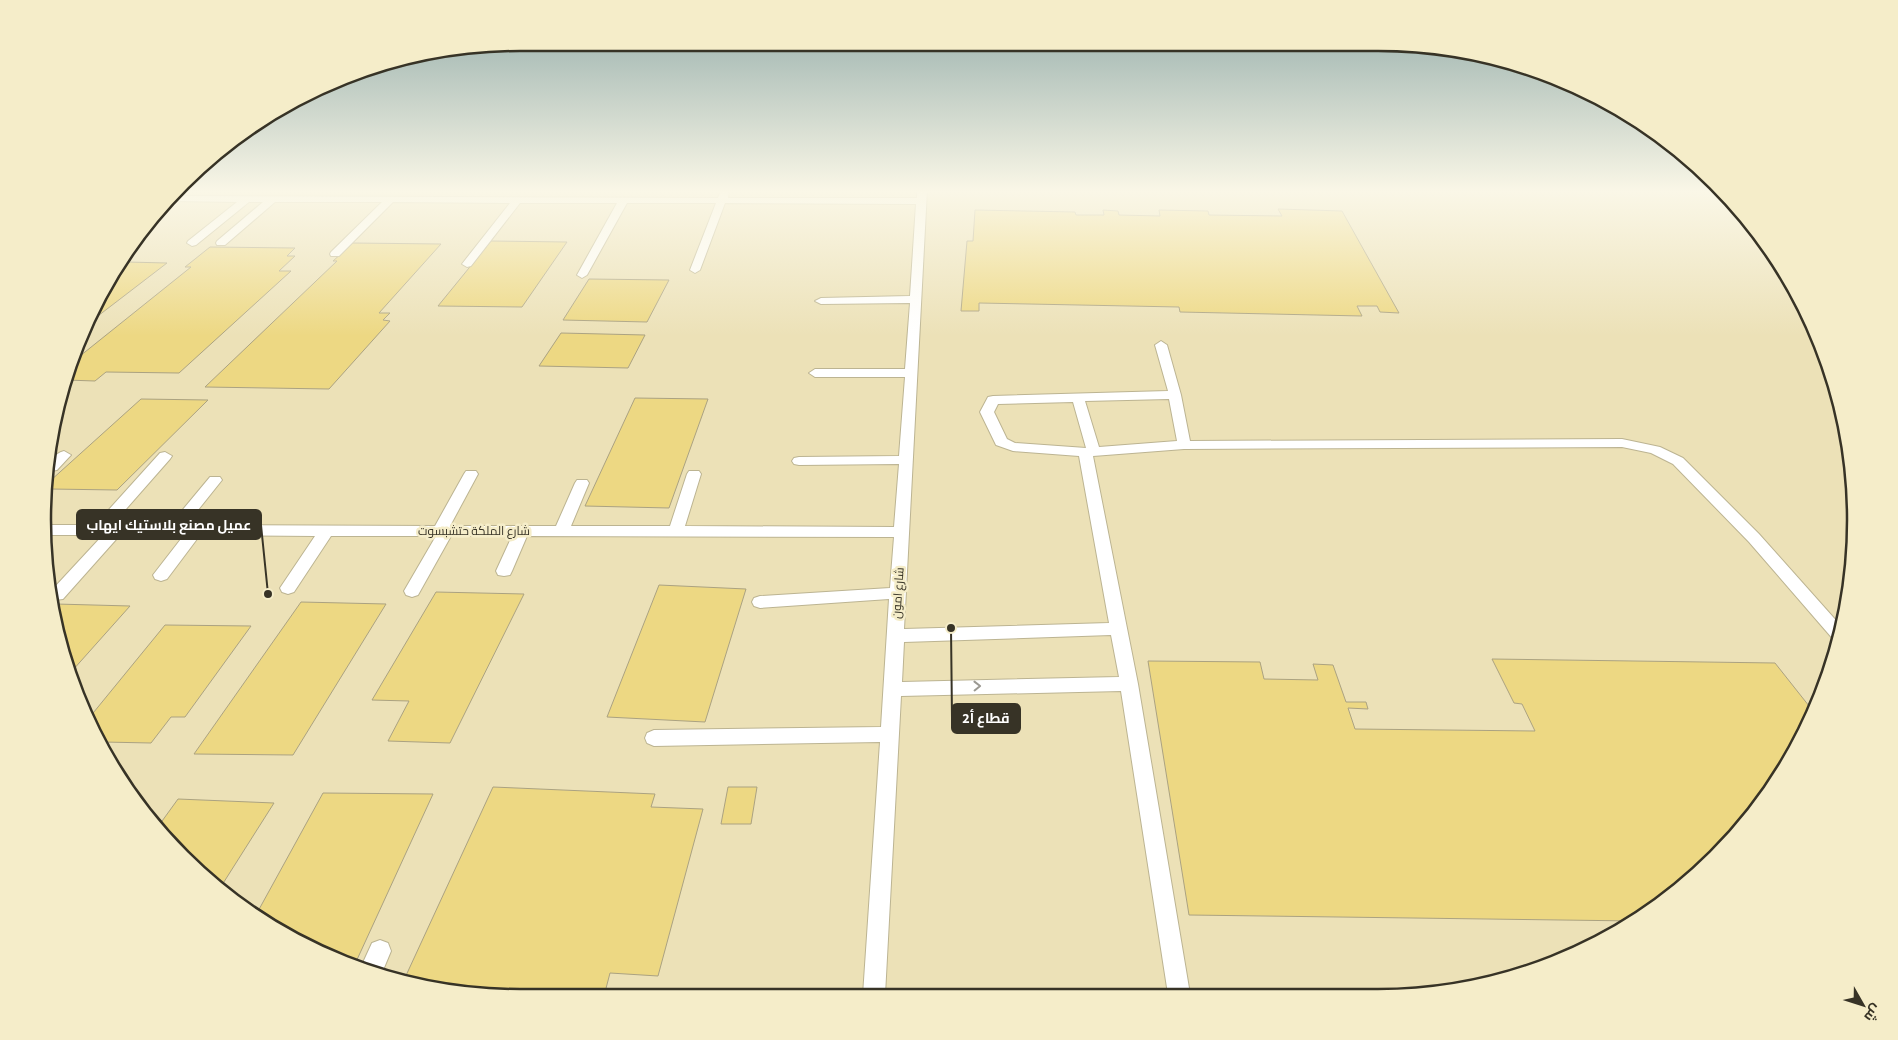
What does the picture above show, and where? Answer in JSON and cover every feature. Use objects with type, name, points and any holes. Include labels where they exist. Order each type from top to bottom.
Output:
[{"type":"lane","points":[[192,243],[198,239]]},
{"type":"lane","points":[[221,243],[226,239]]},
{"type":"lane","points":[[335,254],[351,239]]},
{"type":"lane","points":[[467,264],[487,239]]},
{"type":"lane","points":[[582,276],[603,239]]},
{"type":"lane","points":[[695,270],[707,239]]},
{"type":"lane","name":"شارع امون","points":[[874,989],[893,689],[894,636],[920,239]]},
{"type":"lane","points":[[821,301],[916,299]]},
{"type":"lane","points":[[1161,345],[1175,394],[1184,445]]},
{"type":"lane","points":[[815,373],[911,373]]},
{"type":"lane","points":[[1175,394],[993,400],[987,412],[1001,442],[1013,447],[1089,452],[1184,445],[1622,443],[1642,446],[1678,461],[1754,538],[1834,629]]},
{"type":"lane","points":[[1078,398],[1120,629],[1178,989]]},
{"type":"lane","points":[[54,465],[64,455]]},
{"type":"lane","points":[[98,530],[165,456]]},
{"type":"lane","points":[[800,461],[906,460]]},
{"type":"lane","points":[[412,591],[471,474]]},
{"type":"lane","points":[[676,531],[694,474]]},
{"type":"lane","points":[[174,530],[215,480]]},
{"type":"lane","points":[[561,531],[582,483]]},
{"type":"lane","name":"شارع الملكة حتشبسوت","points":[[51,530],[902,532]]},
{"type":"lane","points":[[57,595],[116,530]]},
{"type":"lane","points":[[161,574],[196,530]]},
{"type":"lane","points":[[288,588],[326,531]]},
{"type":"lane","points":[[504,571],[522,531]]},
{"type":"lane","points":[[760,602],[898,593]]},
{"type":"lane","points":[[894,636],[1120,629]]},
{"type":"lane","points":[[893,689],[1129,684]]},
{"type":"lane","points":[[654,738],[889,734]]},
{"type":"shaded area","points":[[145,239],[1753,239],[1784,286],[1811,341],[1822,369],[1838,429],[1846,489],[1847,520],[1846,551],[1838,611],[1822,671],[1798,727],[1768,780],[1730,829],[1687,872],[1638,910],[1612,926],[1557,953],[1499,973],[1439,985],[1378,989],[520,989],[489,988],[429,980],[369,964],[341,953],[286,926],[235,892],[189,851],[148,805],[114,754],[87,699],[67,641],[55,581],[52,551],[52,489],[60,429],[76,369],[87,341],[114,286]]},
{"type":"building","points":[[973,239],[1357,239],[1399,313],[1380,312],[1377,306],[1357,306],[1362,316],[1180,312],[1179,307],[979,303],[979,311],[961,311],[967,241],[973,241]]},
{"type":"building","points":[[491,241],[567,242],[522,307],[438,306]]},
{"type":"building","points":[[353,243],[441,244],[379,313],[390,313],[383,320],[390,321],[329,389],[205,387],[337,261],[333,261]]},
{"type":"building","points":[[210,247],[295,248],[287,256],[295,256],[279,271],[291,271],[179,373],[106,372],[95,381],[73,380],[82,355],[191,267],[185,267]]},
{"type":"building","points":[[129,262],[167,263],[99,315]]},
{"type":"building","points":[[589,279],[669,280],[647,322],[563,320]]},
{"type":"building","points":[[561,333],[645,335],[628,368],[539,366]]},
{"type":"building","points":[[635,398],[708,399],[669,508],[585,506]]},
{"type":"building","points":[[141,399],[208,400],[117,490],[52,489],[53,478]]},
{"type":"building","points":[[659,585],[746,589],[705,722],[607,717]]},
{"type":"building","points":[[436,592],[524,594],[450,743],[388,741],[409,701],[372,700]]},
{"type":"building","points":[[301,602],[386,604],[293,755],[194,754]]},
{"type":"building","points":[[59,604],[130,606],[75,668]]},
{"type":"building","points":[[165,625],[251,626],[185,717],[171,717],[151,743],[108,742],[93,713]]},
{"type":"building","points":[[1492,659],[1775,663],[1808,705],[1784,754],[1768,780],[1730,829],[1687,872],[1663,892],[1620,921],[1189,915],[1148,661],[1260,662],[1264,679],[1318,680],[1313,664],[1333,665],[1346,702],[1366,702],[1368,709],[1348,708],[1355,729],[1535,731],[1522,704],[1514,703]]},
{"type":"building","points":[[493,787],[655,794],[651,807],[703,809],[658,976],[610,973],[606,989],[520,989],[459,985],[406,975]]},
{"type":"building","points":[[728,787],[757,787],[751,824],[721,824]]},
{"type":"building","points":[[323,793],[433,794],[357,959],[313,940],[259,909]]},
{"type":"building","points":[[178,799],[274,803],[224,882],[189,851],[162,821]]},
{"type":"place","name":"عميل مصنع بلاستيك ايهاب","points":[[268,594]]},
{"type":"place","name":"قطاع أ2","points":[[951,628]]}]
